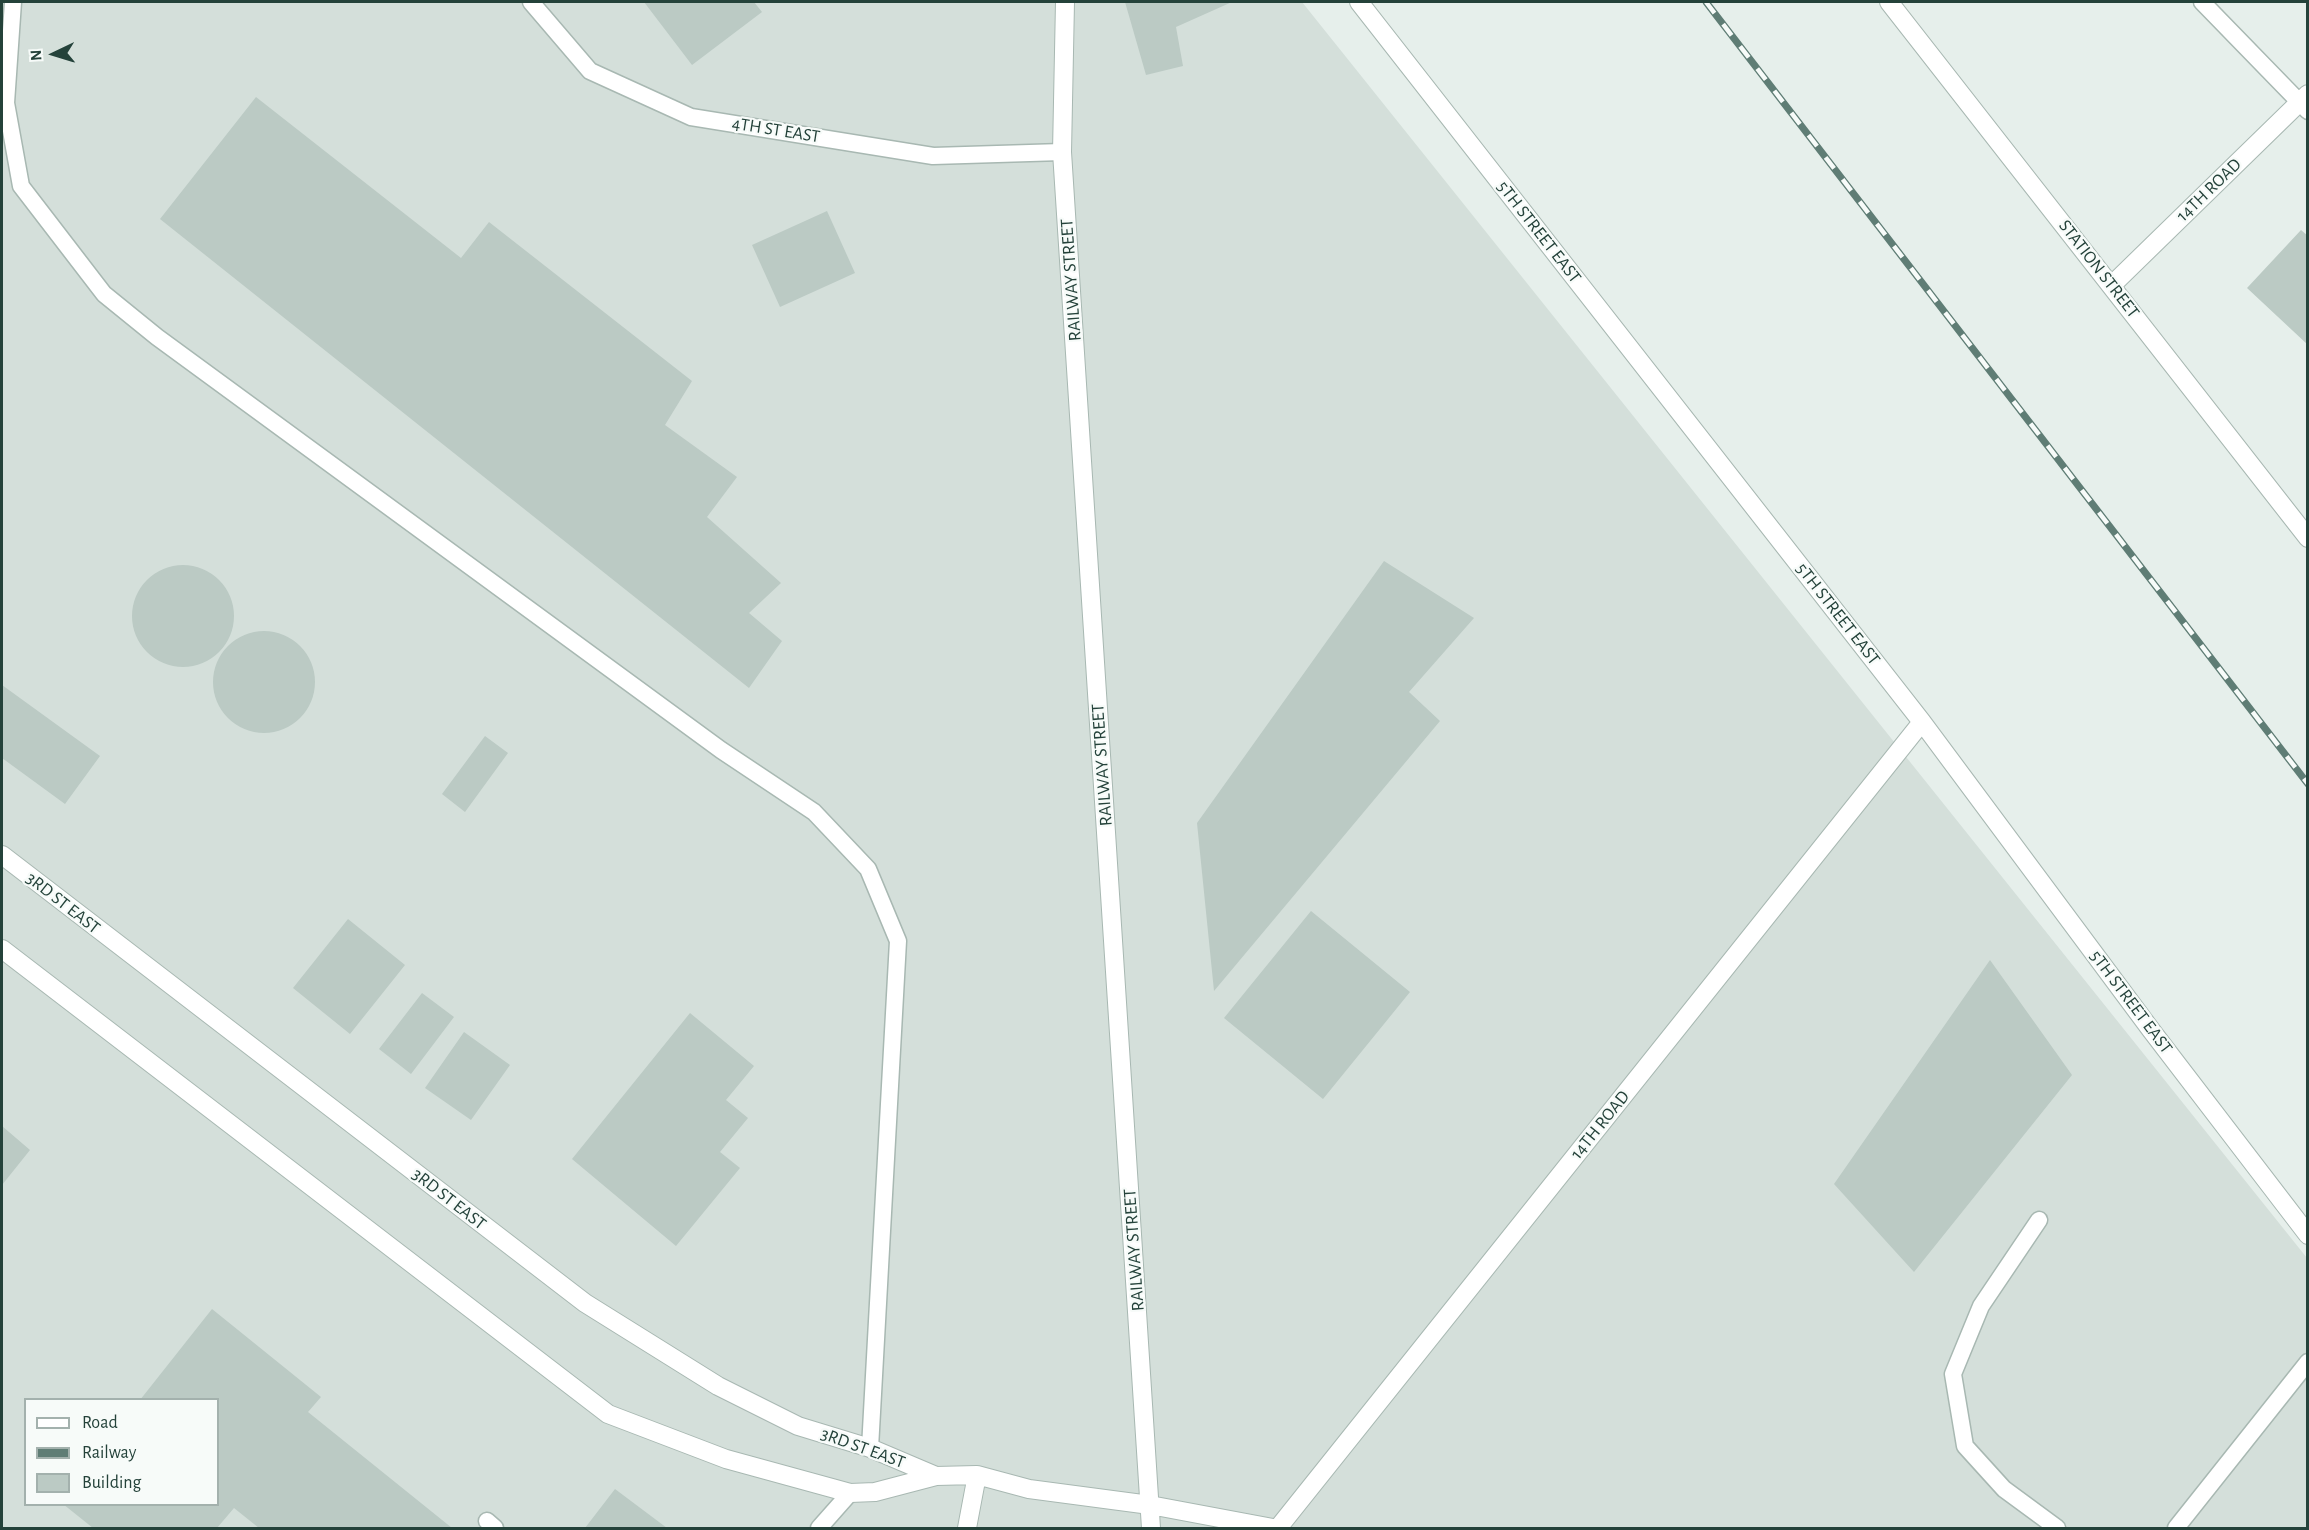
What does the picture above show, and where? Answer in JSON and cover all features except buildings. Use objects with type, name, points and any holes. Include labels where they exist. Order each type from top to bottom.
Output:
[{"type":"street","name":"RAILWAY STREET","points":[[1065,2],[1062,152],[1151,1528]]},
{"type":"street","name":"5TH STREET EAST","points":[[1359,2],[1922,722],[2307,1235]]},
{"type":"street","name":"STATION STREET","points":[[1889,2],[2112,285],[2307,538]]},
{"type":"street","name":"14TH ROAD","points":[[2112,285],[2305,102]]},
{"type":"street","name":"14TH ROAD","points":[[1278,1528],[1922,722]]},
{"type":"street","name":"3RD ST EAST","points":[[2,855],[585,1303],[718,1386],[788,1421],[870,1448],[936,1476]]},
{"type":"street","name":"3RD ST EAST","points":[[2,949],[608,1414],[726,1459],[850,1493],[875,1492],[936,1476],[977,1475],[1029,1489],[1150,1505],[1273,1528]]},
{"type":"street","points":[[967,1528],[977,1475]]},
{"type":"lane","points":[[14,2],[6,103],[21,186],[104,294],[167,344],[711,743],[814,812],[868,869],[898,941],[870,1448]]},
{"type":"lane","name":"4TH ST EAST","points":[[531,2],[590,71],[691,117],[933,156],[1062,152]]},
{"type":"lane","points":[[2202,2],[2305,102]]},
{"type":"lane","points":[[2039,1220],[1981,1306],[1953,1374],[1965,1446],[2004,1489],[2057,1528]]},
{"type":"lane","points":[[2176,1528],[2307,1362]]},
{"type":"lane","points":[[819,1528],[850,1493]]},
{"type":"shaded area","points":[[2,2],[1302,2],[2307,1258],[2307,1528],[2,1528]]},
{"type":"railway","points":[[1706,2],[2308,784]]}]
